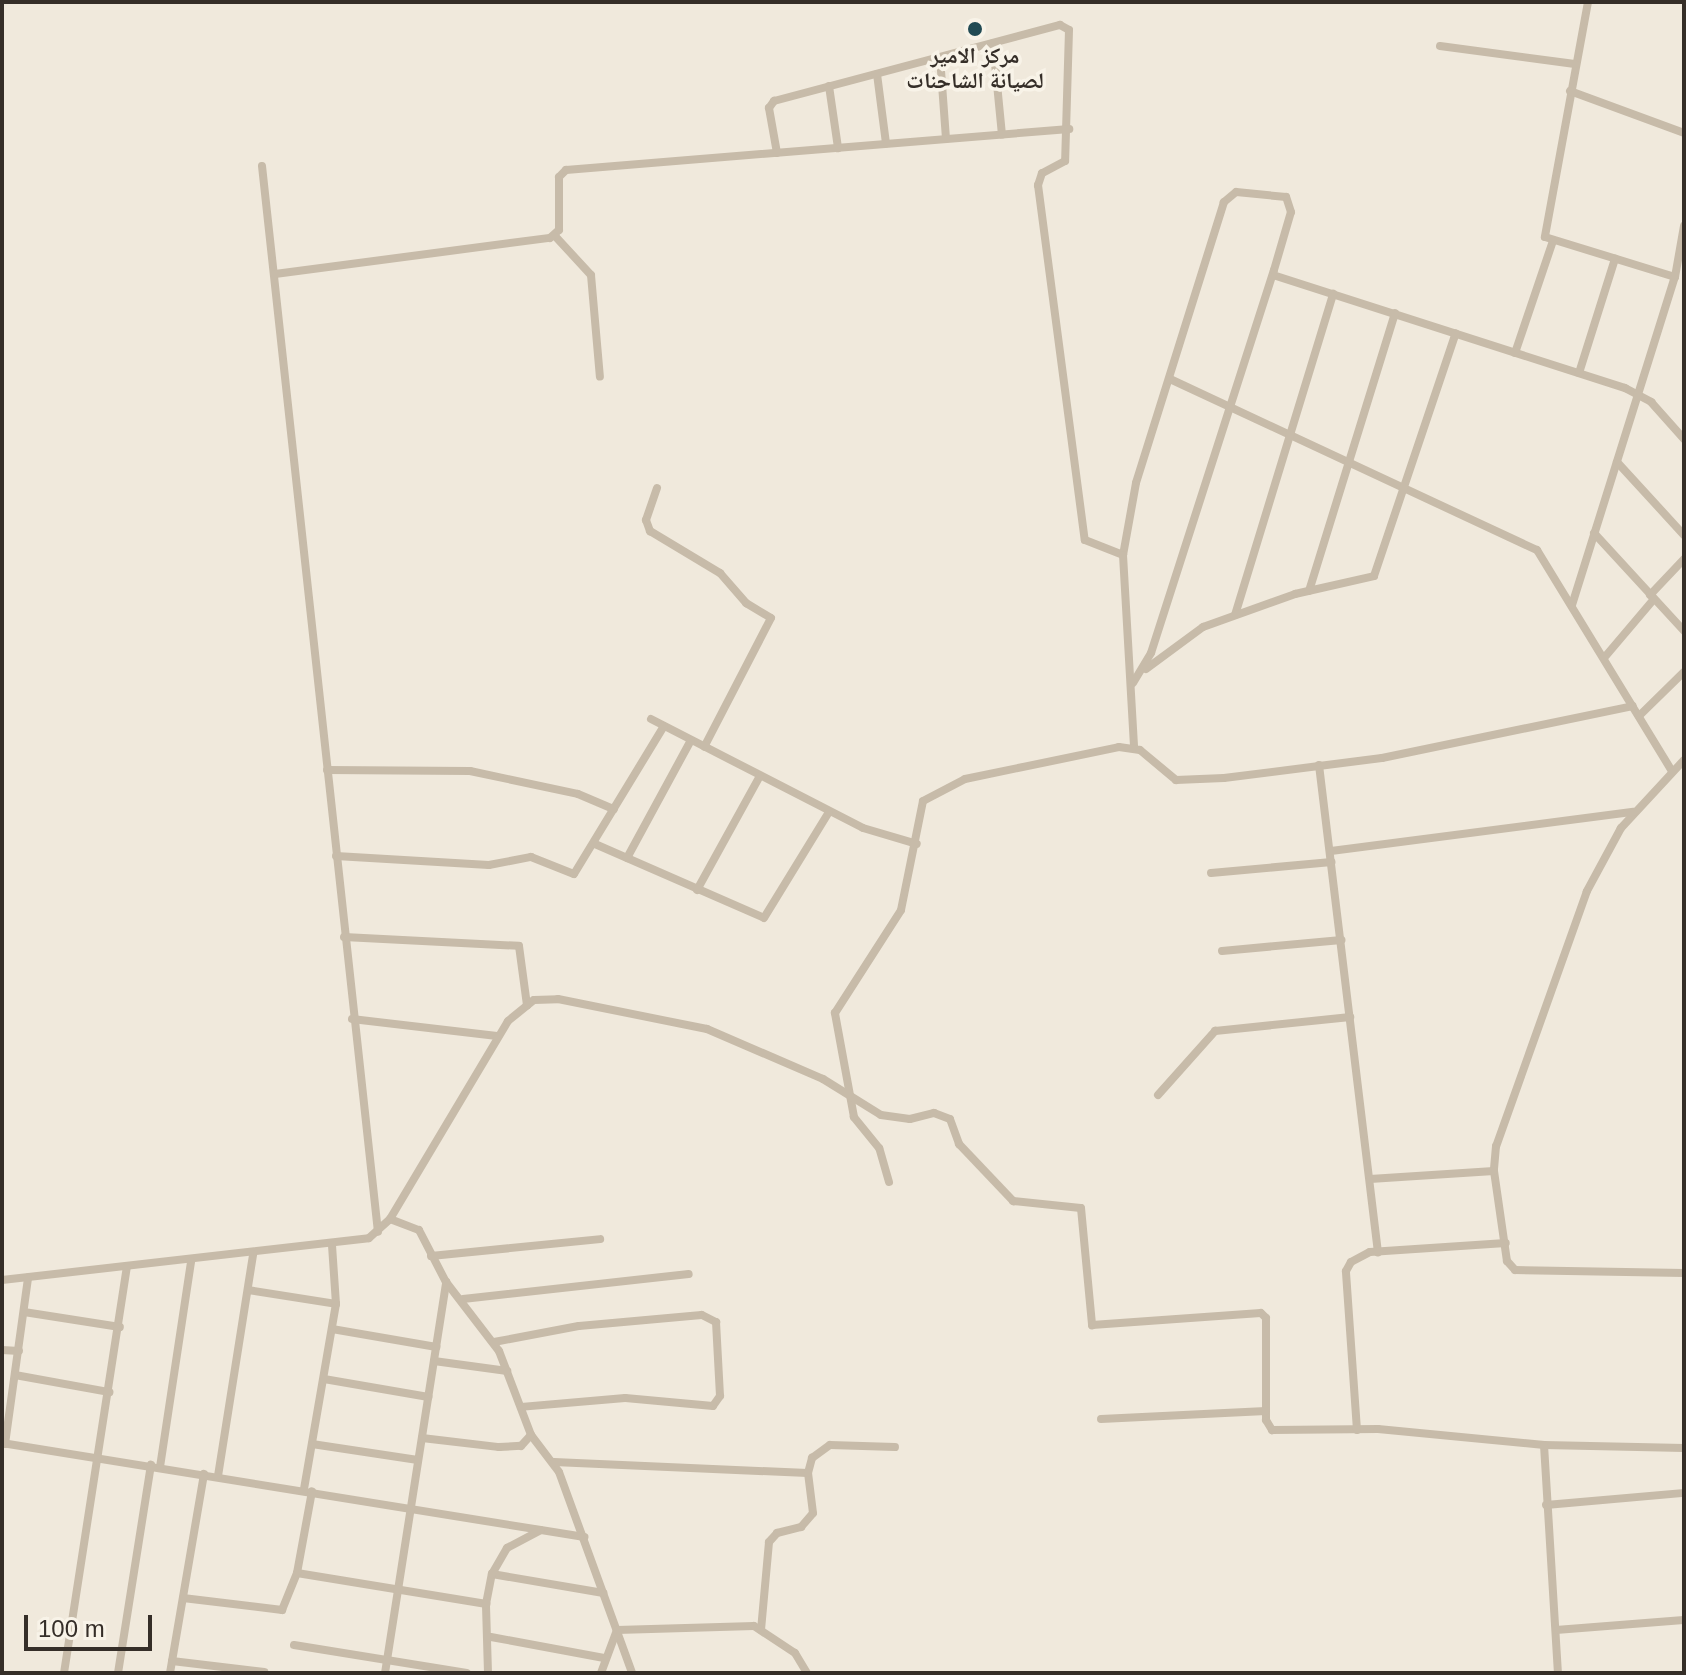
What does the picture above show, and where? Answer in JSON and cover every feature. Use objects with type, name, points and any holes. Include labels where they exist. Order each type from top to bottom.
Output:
[{"type":"street","points":[[1588,2],[1544,234],[1553,241],[1675,277]]},
{"type":"street","points":[[777,153],[770,105],[829,86],[1060,25],[1069,30],[1069,129],[1063,164],[1042,173],[1038,185],[1085,540],[1123,555]]},
{"type":"street","points":[[993,43],[1002,135]]},
{"type":"street","points":[[1440,46],[1575,64]]},
{"type":"street","points":[[940,57],[946,139]]},
{"type":"street","points":[[877,74],[886,143]]},
{"type":"street","points":[[829,86],[838,148]]},
{"type":"street","points":[[1570,91],[1684,133]]},
{"type":"street","points":[[600,377],[591,275],[555,236],[559,177],[566,170],[1069,129]]},
{"type":"street","points":[[262,166],[352,1019],[378,1232]]},
{"type":"street","points":[[1134,747],[1133,683],[1123,555],[1136,483],[1230,195],[1277,195],[1291,202],[1273,275],[1145,670]]},
{"type":"street","points":[[1572,605],[1675,277],[1683,232]]},
{"type":"street","points":[[275,274],[555,236]]},
{"type":"street","points":[[1515,353],[1553,241]]},
{"type":"street","points":[[1579,373],[1615,259]]},
{"type":"street","points":[[1273,275],[1639,394],[1684,439]]},
{"type":"street","points":[[1235,615],[1333,294]]},
{"type":"street","points":[[1309,591],[1395,313]]},
{"type":"street","points":[[1133,683],[1190,633],[1309,591],[1374,576],[1407,489],[1456,333]]},
{"type":"street","points":[[1170,379],[1537,550],[1672,771]]},
{"type":"street","points":[[1617,462],[1684,535]]},
{"type":"street","points":[[657,488],[646,520],[650,531],[720,573],[746,603],[771,618],[704,747]]},
{"type":"street","points":[[1594,533],[1684,631]]},
{"type":"street","points":[[1604,658],[1684,559]]},
{"type":"street","points":[[1639,716],[1684,672]]},
{"type":"street","points":[[889,1182],[879,1148],[854,1117],[837,1002],[892,930],[917,844],[919,806],[965,779],[1134,747],[1176,780],[1396,756],[1633,706]]},
{"type":"street","points":[[651,719],[829,812],[917,844]]},
{"type":"street","points":[[336,856],[489,865],[531,857],[574,874],[664,726]]},
{"type":"street","points":[[627,858],[691,740]]},
{"type":"street","points":[[1684,760],[1634,812],[1600,866],[1566,947],[1496,1146],[1494,1171],[1506,1243],[1515,1270],[1684,1273]]},
{"type":"street","points":[[1319,765],[1378,1252]]},
{"type":"street","points":[[327,770],[470,771],[578,794],[598,805],[614,809]]},
{"type":"street","points":[[697,890],[760,776]]},
{"type":"street","points":[[598,805],[606,825]]},
{"type":"street","points":[[595,844],[764,918],[829,812]]},
{"type":"street","points":[[1331,851],[1634,812]]},
{"type":"street","points":[[1211,873],[1332,862]]},
{"type":"street","points":[[344,937],[519,946],[527,1005]]},
{"type":"street","points":[[1222,951],[1341,940]]},
{"type":"street","points":[[2,1280],[332,1245],[378,1232],[390,1219],[497,1036],[527,1005],[558,999],[595,1003],[707,1029],[851,1096],[881,1115],[910,1119],[934,1113],[950,1119],[959,1144],[1013,1201],[1081,1208],[1092,1325],[1261,1313],[1266,1318],[1268,1426],[1280,1431],[1357,1430],[1544,1445],[1684,1448]]},
{"type":"street","points":[[1158,1095],[1215,1031],[1350,1017]]},
{"type":"street","points":[[352,1019],[497,1036]]},
{"type":"street","points":[[1370,1179],[1494,1171]]},
{"type":"street","points":[[390,1219],[419,1230],[446,1282],[463,1299],[494,1342],[531,1435],[554,1462],[632,1673]]},
{"type":"street","points":[[431,1256],[600,1239]]},
{"type":"street","points":[[1357,1430],[1346,1271],[1358,1256],[1378,1252],[1506,1243]]},
{"type":"street","points":[[183,1598],[273,1613],[288,1603],[297,1573],[312,1444],[336,1304],[332,1245]]},
{"type":"street","points":[[218,1476],[253,1255]]},
{"type":"street","points":[[118,1673],[191,1261]]},
{"type":"street","points":[[64,1673],[101,1456],[127,1268]]},
{"type":"street","points":[[463,1299],[689,1274]]},
{"type":"street","points":[[28,1278],[3,1444],[101,1456],[308,1490],[407,1511],[584,1537]]},
{"type":"street","points":[[385,1673],[407,1511],[422,1438],[446,1282]]},
{"type":"street","points":[[248,1290],[336,1304]]},
{"type":"street","points":[[24,1312],[120,1327]]},
{"type":"street","points":[[494,1342],[579,1326],[702,1315],[716,1322],[720,1396],[713,1406],[625,1398],[535,1401],[521,1407]]},
{"type":"street","points":[[332,1329],[436,1347]]},
{"type":"street","points":[[2,1350],[19,1351]]},
{"type":"street","points":[[434,1361],[507,1371]]},
{"type":"street","points":[[15,1375],[109,1392]]},
{"type":"street","points":[[324,1379],[428,1397]]},
{"type":"street","points":[[1101,1419],[1266,1411]]},
{"type":"street","points":[[422,1438],[499,1447],[521,1446],[531,1435]]},
{"type":"street","points":[[312,1444],[418,1460]]},
{"type":"street","points":[[761,1630],[769,1542],[777,1533],[801,1527],[813,1513],[808,1473],[812,1458],[830,1445],[895,1447]]},
{"type":"street","points":[[1544,1445],[1558,1673]]},
{"type":"street","points":[[554,1462],[808,1473]]},
{"type":"street","points":[[170,1673],[204,1474]]},
{"type":"street","points":[[1546,1505],[1684,1493]]},
{"type":"street","points":[[488,1673],[491,1637],[486,1604],[492,1574],[507,1548],[541,1530]]},
{"type":"street","points":[[297,1573],[486,1604]]},
{"type":"street","points":[[492,1574],[603,1593]]},
{"type":"street","points":[[1556,1630],[1684,1620]]},
{"type":"street","points":[[617,1630],[761,1630],[795,1653],[807,1673]]},
{"type":"street","points":[[601,1673],[604,1658],[617,1630]]},
{"type":"street","points":[[491,1637],[604,1658]]},
{"type":"street","points":[[294,1645],[467,1673]]},
{"type":"street","points":[[172,1661],[264,1672]]},
{"type":"place","name":"مركز الامير لصيانة الشاحنات","points":[[975,29]]}]
